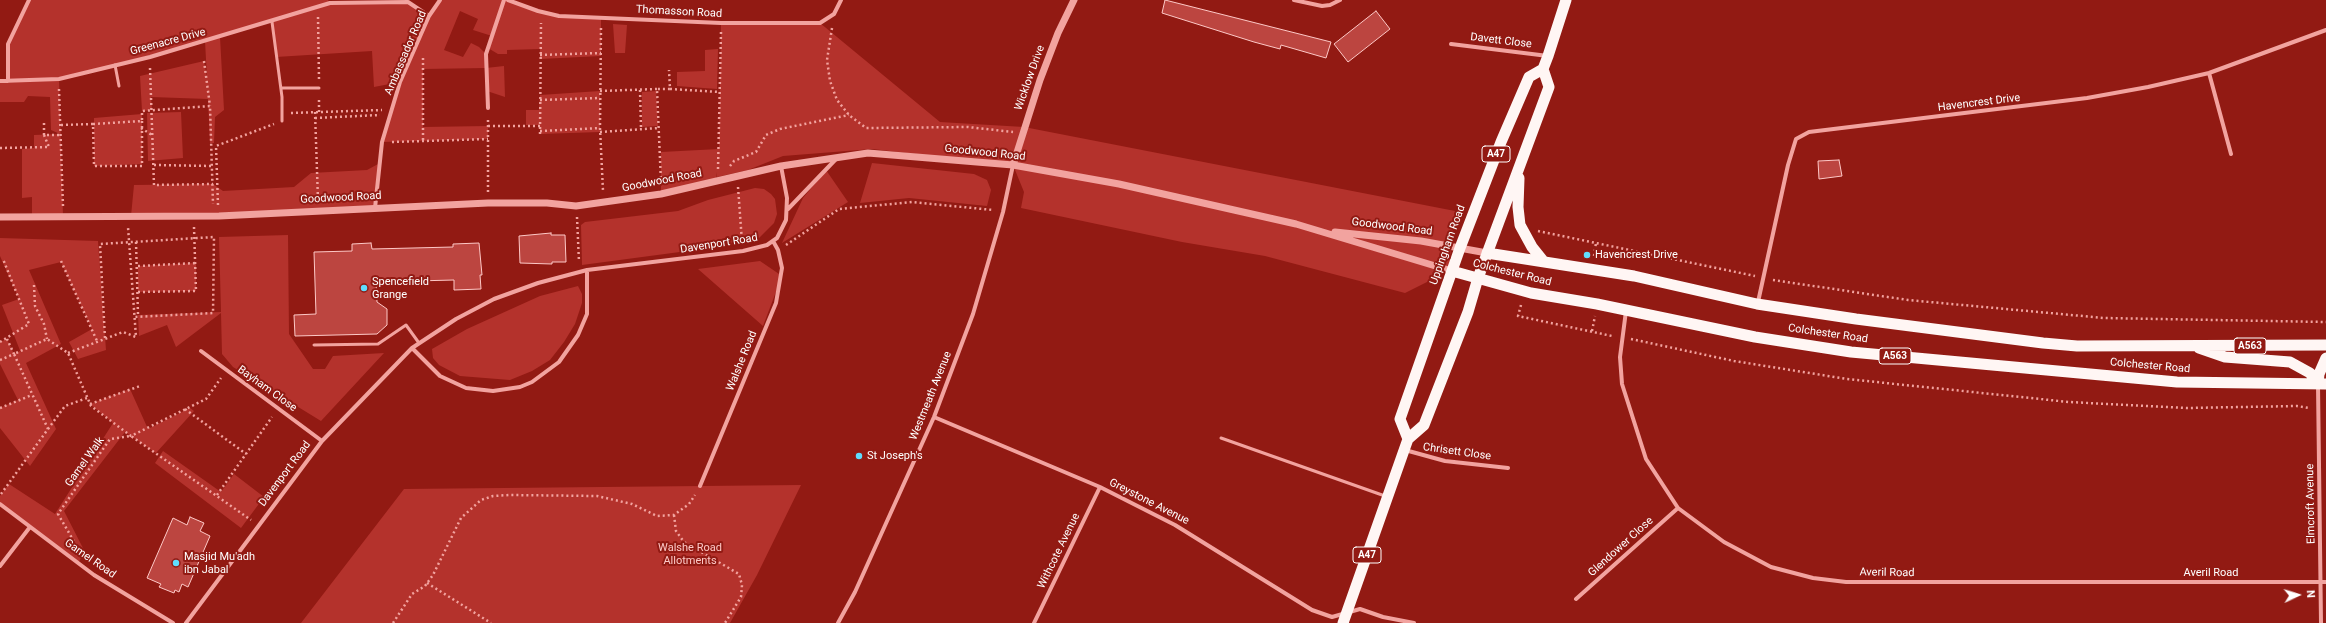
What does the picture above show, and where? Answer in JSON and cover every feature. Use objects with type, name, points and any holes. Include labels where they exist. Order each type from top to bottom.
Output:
[{"type":"highway","name":"Uppingham Road","points":[[1408,439],[1400,419],[1460,248],[1501,142],[1529,77],[1542,69],[1548,56],[1566,0]]},
{"type":"highway","name":"A47","points":[[1345,618],[1408,439],[1424,425],[1468,312],[1487,253],[1549,87],[1542,69]]},
{"type":"highway","points":[[1521,162],[1518,189],[1520,225],[1532,247],[1544,262]]},
{"type":"highway","name":"Colchester Road","points":[[1487,253],[1634,276],[1757,304],[1863,320],[2043,343],[2077,346],[2326,345]]},
{"type":"highway","name":"Colchester Road","points":[[1452,271],[1531,293],[1626,310],[1755,337],[1851,352],[2177,382],[2322,384]]},
{"type":"highway","points":[[2190,345],[2225,357],[2290,362],[2310,373],[2322,384]]},
{"type":"highway","points":[[2322,384],[2319,374],[2326,358]]},
{"type":"street","points":[[8,81],[8,44],[29,0]]},
{"type":"street","name":"Ambassador Road","points":[[375,208],[382,142],[400,82],[429,16],[440,0]]},
{"type":"street","points":[[488,108],[486,54],[504,0]]},
{"type":"street","name":"Thomasson Road","points":[[508,0],[541,12],[559,16],[601,18],[721,23],[820,23],[834,14]]},
{"type":"street","points":[[834,14],[842,0]]},
{"type":"street","name":"Wicklow Drive","points":[[1013,165],[1022,133],[1056,40],[1074,0]]},
{"type":"street","points":[[1294,0],[1322,6],[1330,5],[1340,0]]},
{"type":"street","name":"Greenacre Drive","points":[[0,81],[59,78],[150,57],[272,22],[318,7],[329,1],[408,2],[429,16]]},
{"type":"street","name":"Havencrest Drive","points":[[1757,304],[1788,165],[1796,140],[1809,132],[2087,98],[2148,87],[2209,73],[2265,54],[2326,30]]},
{"type":"street","name":"Davett Close","points":[[1451,44],[1548,56]]},
{"type":"street","points":[[2209,73],[2231,154]]},
{"type":"street","name":"Goodwood Road","points":[[0,217],[193,217],[488,203],[548,203],[576,206],[661,194],[781,166],[838,156],[868,153],[1013,165],[1119,184],[1239,210],[1318,230],[1452,271]]},
{"type":"street","points":[[788,209],[838,156]]},
{"type":"street","name":"Westmeath Avenue","points":[[838,623],[858,585],[934,417],[973,314],[1003,212],[1013,165]]},
{"type":"street","name":"Davenport Road","points":[[186,623],[322,441],[412,348],[456,319],[494,299],[579,272],[743,251],[755,249],[773,241],[782,230],[788,209],[781,166]]},
{"type":"street","name":"Goodwood Road","points":[[1318,230],[1460,248],[1487,253]]},
{"type":"street","name":"Walshe Road","points":[[700,486],[776,303],[782,268],[778,250],[773,241]]},
{"type":"street","points":[[412,348],[440,376],[466,388],[493,391],[520,387],[532,382],[559,362],[578,335],[587,314],[587,270]]},
{"type":"street","name":"Averil Road","points":[[1626,310],[1621,337],[1622,384],[1646,459],[1678,508],[1724,542],[1771,567],[1820,579],[1846,582],[2324,582]]},
{"type":"street","name":"Bayham Close","points":[[201,351],[322,441]]},
{"type":"street","name":"Elmcroft Avenue","points":[[2321,623],[2324,582],[2318,409],[2322,384]]},
{"type":"street","name":"Greystone Avenue","points":[[934,417],[1100,487],[1175,525],[1300,604],[1332,617],[1345,618],[1360,609],[1383,617],[1414,623]]},
{"type":"street","name":"Chrisett Close","points":[[1404,450],[1445,461],[1508,468]]},
{"type":"street","name":"Withcote Avenue","points":[[1034,623],[1100,487]]},
{"type":"street","name":"Gamel Road","points":[[0,504],[94,575],[173,623]]},
{"type":"street","name":"Glendower Close","points":[[1576,599],[1678,508]]},
{"type":"street","points":[[0,566],[30,527]]},
{"type":"lane","points":[[272,22],[281,88],[283,114],[282,122]]},
{"type":"lane","points":[[115,65],[120,86]]},
{"type":"lane","points":[[281,88],[319,88]]},
{"type":"lane","points":[[314,346],[378,344],[406,325],[419,343]]},
{"type":"lane","points":[[1221,438],[1387,496]]},
{"type":"path","points":[[318,7],[319,88],[315,118],[318,210]]},
{"type":"path","points":[[541,12],[540,132],[659,128]]},
{"type":"path","points":[[834,14],[827,60],[830,81],[837,100],[849,115],[866,128],[968,127],[1022,133]]},
{"type":"path","points":[[601,18],[600,130],[603,203]]},
{"type":"path","points":[[716,181],[720,149],[721,23]]},
{"type":"path","points":[[422,31],[423,140]]},
{"type":"path","points":[[540,55],[601,53]]},
{"type":"path","points":[[150,57],[154,185],[213,184]]},
{"type":"path","points":[[204,61],[215,155],[216,216]]},
{"type":"path","points":[[668,70],[670,89]]},
{"type":"path","points":[[59,78],[63,216]]},
{"type":"path","points":[[657,89],[661,194]]},
{"type":"path","points":[[600,92],[670,89],[720,92]]},
{"type":"path","points":[[640,90],[641,129]]},
{"type":"path","points":[[540,100],[600,98]]},
{"type":"path","points":[[93,124],[94,166],[142,166],[142,111],[210,106]]},
{"type":"path","points":[[488,108],[488,203]]},
{"type":"path","points":[[283,114],[392,109]]},
{"type":"path","points":[[315,118],[390,115]]},
{"type":"path","points":[[716,181],[734,161],[756,152],[766,135],[780,129],[849,115]]},
{"type":"path","points":[[61,125],[142,121]]},
{"type":"path","points":[[216,216],[212,166],[216,146],[282,122]]},
{"type":"path","points":[[0,148],[49,147],[44,134],[44,123]]},
{"type":"path","points":[[488,126],[540,126]]},
{"type":"path","points":[[141,128],[153,135]]},
{"type":"path","points":[[44,134],[61,135]]},
{"type":"path","points":[[382,142],[488,139]]},
{"type":"path","points":[[154,165],[212,166]]},
{"type":"path","points":[[738,176],[743,251]]},
{"type":"path","points":[[778,250],[839,209],[912,202],[979,207],[1003,212]]},
{"type":"path","points":[[576,206],[579,272]]},
{"type":"path","points":[[68,353],[123,332],[136,337],[128,217]]},
{"type":"path","points":[[138,292],[196,291],[193,217]]},
{"type":"path","points":[[1532,230],[1763,278],[1894,298],[2104,318],[2326,322]]},
{"type":"path","points":[[105,338],[100,244],[214,238],[212,313],[134,317]]},
{"type":"path","points":[[136,242],[138,266],[138,315]]},
{"type":"path","points":[[0,342],[29,324],[3,259]]},
{"type":"path","points":[[61,261],[97,342]]},
{"type":"path","points":[[138,266],[196,263]]},
{"type":"path","points":[[34,285],[35,306],[44,324],[48,339],[68,353],[90,404],[131,436],[258,525]]},
{"type":"path","points":[[1521,305],[1518,316],[1734,361],[1899,384],[2069,402],[2186,408],[2297,406],[2318,409]]},
{"type":"path","points":[[7,339],[48,428]]},
{"type":"path","points":[[0,360],[48,339]]},
{"type":"path","points":[[131,436],[206,399],[226,370]]},
{"type":"path","points":[[90,404],[140,386]]},
{"type":"path","points":[[0,408],[32,395]]},
{"type":"path","points":[[0,496],[65,406],[87,398]]},
{"type":"path","points":[[217,495],[278,408]]},
{"type":"path","points":[[184,409],[246,454]]},
{"type":"path","name":"Gamel Walk","points":[[78,563],[81,552],[58,514],[110,439],[131,436]]},
{"type":"path","points":[[393,623],[412,594],[427,583],[461,518],[471,507],[481,500],[493,496],[597,496],[632,504],[657,516],[674,515],[689,504],[700,486]]},
{"type":"path","points":[[674,515],[676,531],[684,542],[739,574],[742,586],[741,597],[725,623]]},
{"type":"path","points":[[427,583],[491,623]]},
{"type":"green space","points":[[29,0],[328,0],[330,3],[408,2],[429,16],[440,0],[508,0],[559,16],[601,18],[601,56],[540,59],[540,49],[507,50],[507,54],[498,54],[488,48],[492,36],[473,30],[478,19],[460,11],[444,50],[463,57],[471,43],[479,47],[486,54],[486,68],[423,69],[423,127],[488,126],[488,139],[382,142],[400,82],[374,87],[372,51],[276,57],[272,22],[220,37],[224,110],[215,117],[214,143],[210,143],[208,99],[151,97],[152,110],[142,111],[140,76],[204,61],[207,78],[205,41],[59,79],[63,216],[32,217],[32,197],[22,198],[22,149],[34,148],[34,135],[60,134],[51,130],[50,97],[28,96],[24,102],[0,102],[0,81],[8,80],[8,44]]},
{"type":"green space","points":[[721,23],[820,23],[940,122],[1024,127],[1455,211],[1449,271],[1405,293],[1265,256],[1182,242],[1021,208],[1024,192],[1013,165],[872,149],[783,156],[748,170],[717,177],[717,172],[716,181],[661,194],[661,152],[719,149]]},
{"type":"green space","points":[[613,24],[627,25],[625,53],[615,53]]},
{"type":"green space","points":[[718,49],[717,89],[677,86],[677,72],[705,71],[705,50]]},
{"type":"green space","points":[[504,66],[505,97],[487,91],[486,68]]},
{"type":"green space","points":[[600,91],[600,132],[540,134],[540,125],[526,125],[526,110],[539,110],[540,95]]},
{"type":"green space","points":[[656,91],[658,126],[642,127],[642,92]]},
{"type":"green space","points":[[181,112],[183,158],[148,161],[147,113]]},
{"type":"green space","points":[[142,114],[142,164],[94,166],[94,118]]},
{"type":"green space","points":[[380,163],[375,208],[131,216],[134,185],[213,184],[223,191],[294,187],[311,173],[367,170]]},
{"type":"green space","points":[[872,163],[974,174],[987,180],[991,190],[987,206],[909,198],[860,203]]},
{"type":"green space","points":[[826,170],[848,202],[782,243],[803,198]]},
{"type":"green space","points":[[755,188],[764,189],[771,194],[775,199],[777,214],[774,223],[759,238],[740,244],[582,265],[581,225],[585,222],[678,211],[708,200]]},
{"type":"green space","points":[[288,235],[289,334],[313,369],[325,369],[333,356],[384,353],[321,421],[233,367],[222,354],[221,313],[176,347],[167,325],[139,336],[138,315],[221,312],[219,237]]},
{"type":"green space","points":[[0,238],[98,241],[106,350],[78,359],[69,342],[92,329],[61,262],[29,270],[61,344],[26,363],[56,429],[30,466],[0,428],[0,408],[18,400],[0,364],[0,342],[7,339],[14,354],[20,351],[21,353],[2,305],[19,299],[0,256]]},
{"type":"green space","points":[[760,261],[782,276],[763,326],[698,269]]},
{"type":"green space","points":[[196,263],[196,291],[138,292],[138,266]]},
{"type":"green space","points":[[578,286],[582,294],[582,303],[575,324],[564,342],[550,360],[532,371],[510,380],[460,376],[439,365],[433,358],[432,349],[467,329],[540,296]]},
{"type":"green space","points":[[130,389],[148,429],[190,408],[194,411],[156,453],[125,432],[64,511],[85,552],[78,563],[0,504],[0,496],[9,484],[55,514],[113,423],[90,404]]},
{"type":"green space","points":[[163,451],[221,492],[234,474],[264,497],[241,528],[155,463]]},
{"type":"green space","name":"Walshe Road Allotments","points":[[801,485],[757,575],[730,623],[301,623],[404,489]]},
{"type":"building","points":[[1165,0],[1331,42],[1326,58],[1281,45],[1280,49],[1162,13]]},
{"type":"building","points":[[1376,11],[1390,29],[1348,62],[1334,44]]},
{"type":"building","points":[[1839,160],[1842,176],[1819,179],[1818,161]]},
{"type":"building","points":[[551,233],[551,235],[565,235],[566,262],[552,262],[552,264],[520,263],[519,236]]},
{"type":"building","name":"Spencefield Grange","points":[[371,243],[372,249],[453,247],[453,244],[479,243],[482,275],[480,275],[481,289],[454,290],[454,280],[376,282],[377,302],[387,309],[387,325],[377,334],[295,336],[294,315],[316,314],[314,252],[352,251],[352,244]]},
{"type":"building","name":"Masjid Mu'adh ibn Jabal","points":[[190,517],[204,523],[200,531],[210,536],[188,587],[182,584],[179,592],[175,590],[174,593],[159,587],[161,584],[147,578],[173,518],[187,525]]},
{"type":"place","name":"Havencrest Drive","points":[[1587,255]]},
{"type":"place","name":"Spencefield Grange","points":[[364,288]]},
{"type":"place","name":"St Joseph's","points":[[859,456]]},
{"type":"place","name":"Masjid Mu'adh ibn Jabal","points":[[176,563]]}]
